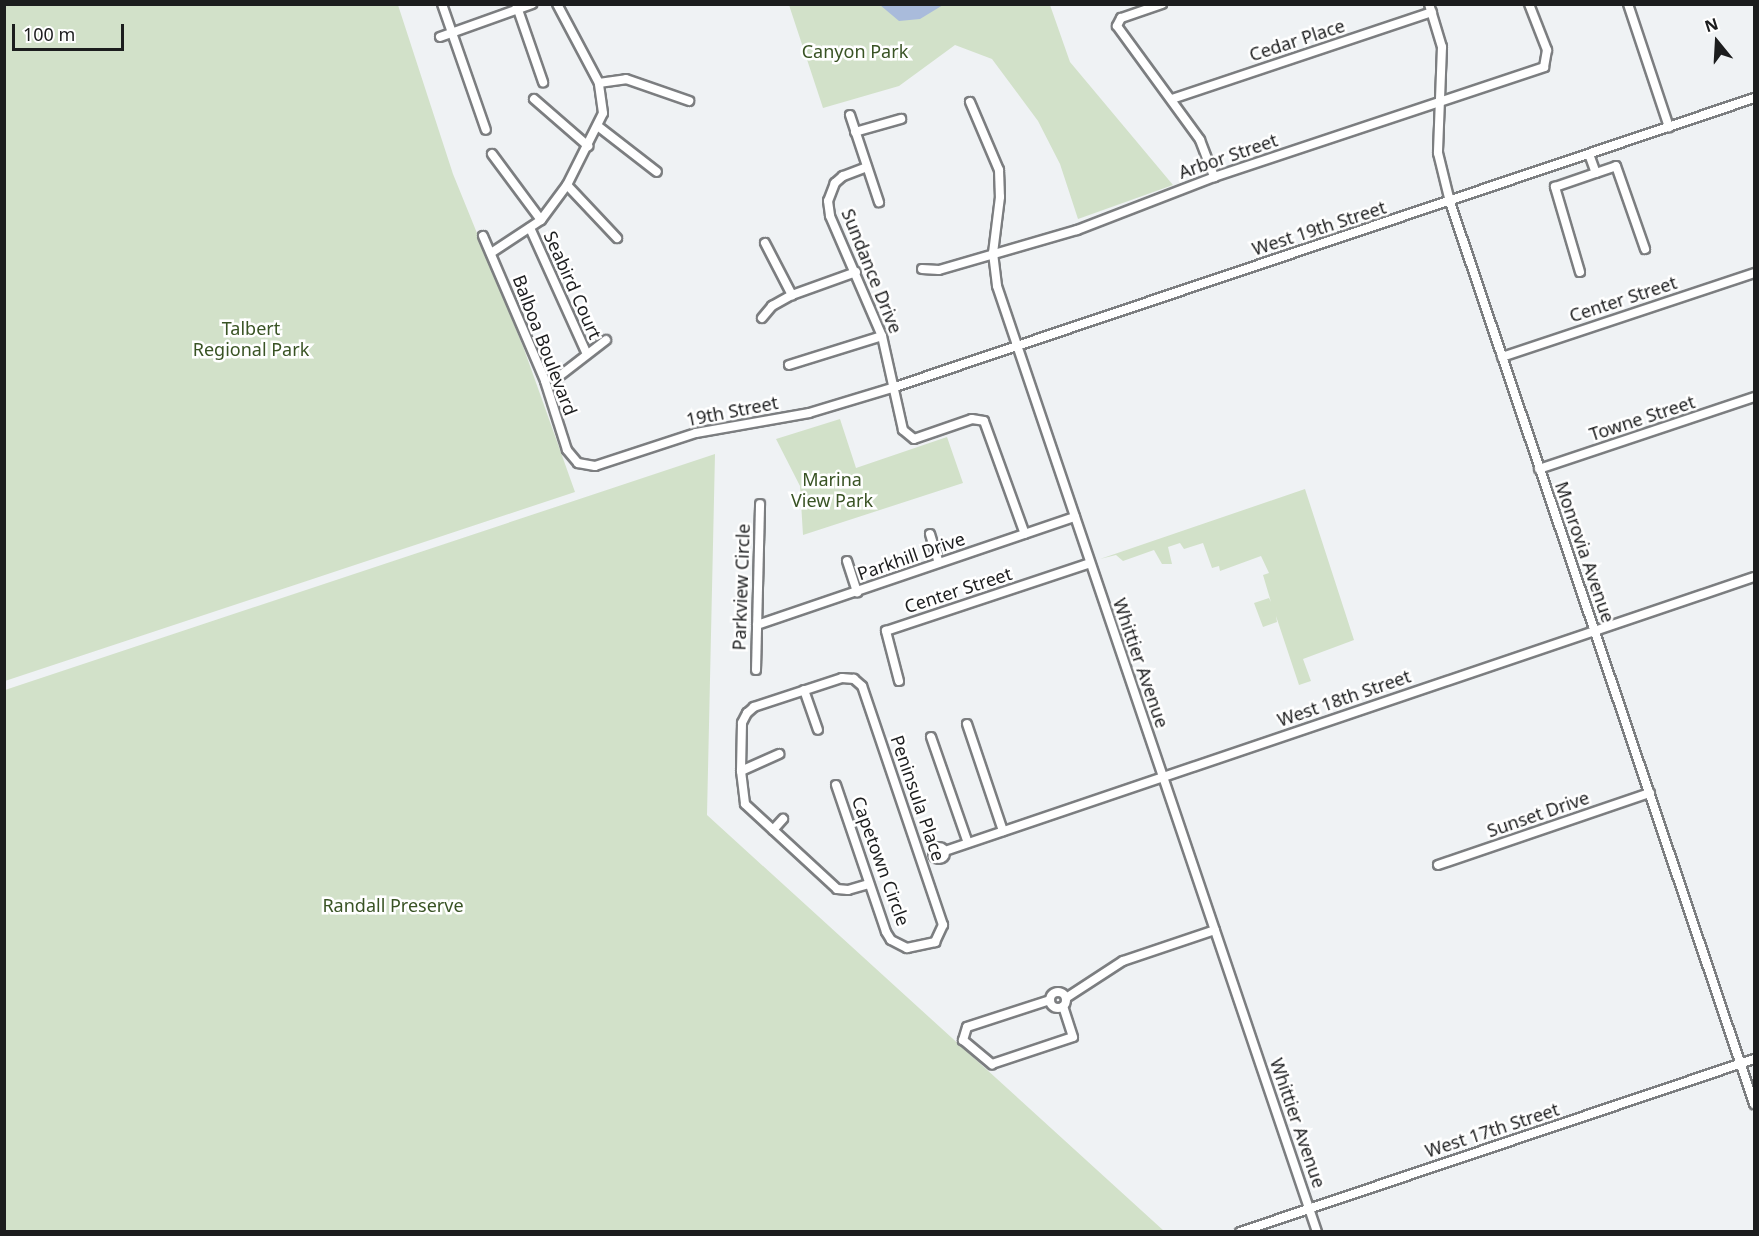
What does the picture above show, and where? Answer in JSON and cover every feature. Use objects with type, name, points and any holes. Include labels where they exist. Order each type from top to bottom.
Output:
[{"type":"street","points":[[442,4],[486,130]]},
{"type":"street","points":[[440,37],[517,7],[532,4]]},
{"type":"street","points":[[491,253],[541,220],[567,185],[599,127],[604,103],[599,83],[557,4]]},
{"type":"street","points":[[1162,4],[1121,18],[1117,26],[1200,140],[1214,177]]},
{"type":"street","name":"Arbor Street","points":[[922,269],[939,270],[1077,230],[1214,177],[1544,67],[1547,50],[1528,4]]},
{"type":"street","points":[[1628,4],[1670,127]]},
{"type":"street","points":[[517,7],[543,82]]},
{"type":"street","name":"Cedar Place","points":[[1172,99],[1431,8]]},
{"type":"street","name":"Monrovia Avenue","points":[[1431,8],[1442,47],[1438,153],[1450,202],[1755,1104]]},
{"type":"street","points":[[599,83],[626,79],[689,101]]},
{"type":"street","name":"West 19th Street","points":[[892,388],[1755,98]]},
{"type":"street","points":[[534,99],[588,146]]},
{"type":"street","name":"Whittier Avenue","points":[[970,102],[999,170],[1000,197],[993,253],[997,286],[1317,1232]]},
{"type":"street","points":[[850,115],[879,202]]},
{"type":"street","points":[[855,132],[901,119]]},
{"type":"street","points":[[599,127],[657,172]]},
{"type":"street","points":[[492,154],[541,220]]},
{"type":"street","points":[[1589,154],[1596,172]]},
{"type":"street","points":[[1580,272],[1555,187],[1596,172],[1616,166],[1645,249]]},
{"type":"street","name":"Sundance Drive","points":[[867,167],[843,176],[835,183],[828,201],[830,216],[882,336],[903,430],[914,439],[972,419],[984,421],[1025,534]]},
{"type":"street","points":[[567,185],[617,238]]},
{"type":"street","name":"Seabird Court","points":[[530,228],[587,354]]},
{"type":"street","name":"Balboa Boulevard","points":[[483,237],[545,381],[567,450],[578,463]]},
{"type":"street","points":[[765,243],[792,295]]},
{"type":"street","points":[[762,318],[772,306],[792,295],[856,272]]},
{"type":"street","name":"Center Street","points":[[1502,357],[1755,273]]},
{"type":"street","points":[[789,365],[882,336]]},
{"type":"street","name":"Seabird Court","points":[[556,378],[606,340]]},
{"type":"street","name":"19th Street","points":[[578,463],[595,466],[696,433],[783,418],[892,388]]},
{"type":"street","name":"Towne Street","points":[[1539,469],[1755,397]]},
{"type":"street","name":"Parkview Circle","points":[[756,670],[760,504]]},
{"type":"street","name":"Parkhill Drive","points":[[757,626],[1075,517]]},
{"type":"street","points":[[930,534],[939,563]]},
{"type":"street","points":[[847,561],[857,592]]},
{"type":"street","name":"Center Street","points":[[899,681],[886,631],[1090,563]]},
{"type":"street","name":"West 18th Street","points":[[918,852],[934,849],[945,851],[1755,578]]},
{"type":"street","name":"Peninsula Place","points":[[804,690],[842,678],[854,679],[862,686],[943,932],[935,942],[926,946],[900,946]]},
{"type":"street","points":[[818,730],[804,690],[754,706],[742,723],[742,798],[837,889],[848,890],[869,884]]},
{"type":"street","points":[[967,724],[1003,831]]},
{"type":"street","points":[[931,737],[968,843]]},
{"type":"street","points":[[741,771],[779,754]]},
{"type":"street","name":"Capetown Circle","points":[[836,785],[886,932],[900,946]]},
{"type":"street","name":"Sunset Drive","points":[[1437,865],[1650,793]]},
{"type":"street","points":[[773,830],[783,819]]},
{"type":"street","points":[[934,849],[936,859]]},
{"type":"street","name":"West 18th Street","points":[[923,866],[943,858],[945,851]]},
{"type":"street","points":[[1050,1000],[1053,1007],[1064,1002],[1123,961],[1215,930]]},
{"type":"street","points":[[1056,992],[1064,1002],[1073,1037],[992,1064],[963,1040],[967,1027],[1050,1000],[1056,992]]},
{"type":"street","name":"West 17th Street","points":[[1240,1232],[1755,1059]]},
{"type":"green space","name":"Talbert Regional Park","points":[[4,5],[398,5],[453,174],[524,349],[575,492],[5,681]]},
{"type":"green space","name":"Canyon Park","points":[[789,5],[1050,5],[1070,62],[1173,185],[1078,219],[1060,164],[1038,121],[992,59],[955,45],[899,86],[823,108]]},
{"type":"green space","name":"Marina View Park","points":[[840,419],[856,468],[947,437],[963,483],[803,535],[800,486],[776,439]]},
{"type":"green space","name":"Randall Preserve","points":[[715,454],[707,815],[1164,1231],[5,1231],[5,690]]},
{"type":"green space","points":[[1305,489],[1354,640],[1303,659],[1311,681],[1299,685],[1276,616],[1277,622],[1263,627],[1254,603],[1269,598],[1271,602],[1263,575],[1269,573],[1261,556],[1220,571],[1219,566],[1212,568],[1203,543],[1184,549],[1180,543],[1168,547],[1172,564],[1162,564],[1154,550],[1123,561],[1116,555],[1100,559]]},
{"type":"water","points":[[880,5],[943,5],[920,19],[899,21]]}]
